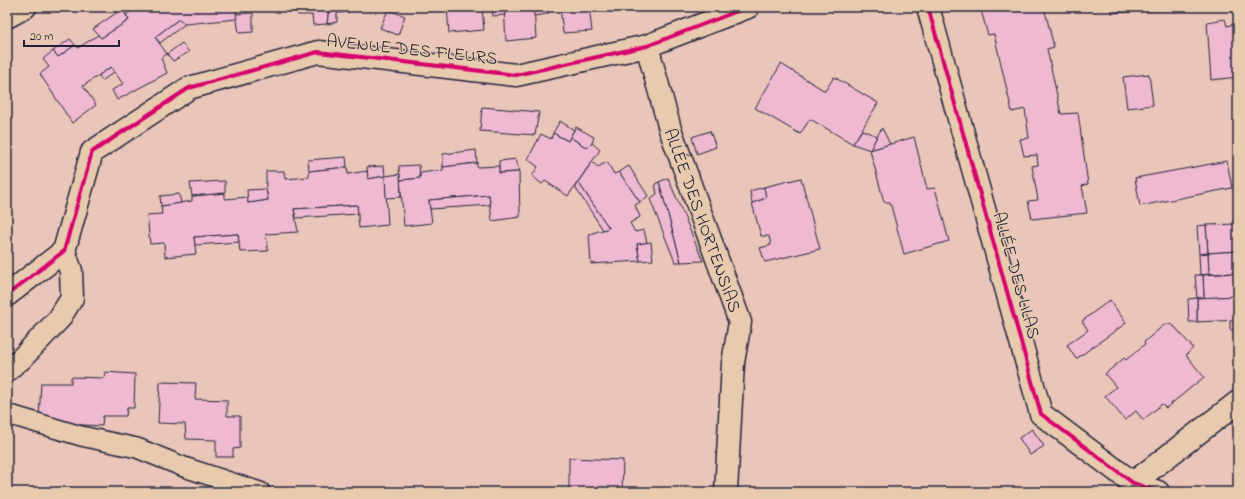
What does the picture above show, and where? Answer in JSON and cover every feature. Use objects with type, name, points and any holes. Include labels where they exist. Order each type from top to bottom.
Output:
[{"type":"street","points":[[7,17],[25,7]]},
{"type":"street","name":"AVENUE DES FLEURS","points":[[64,251],[92,152],[189,88],[318,52],[516,75],[647,46],[748,7]]},
{"type":"street","name":"ALLÉE DES LILAS","points":[[928,7],[1041,414],[1133,483],[1158,492]]},
{"type":"street","name":"ALLÉE DES HORTENSIAS","points":[[647,46],[670,129],[740,322],[733,363],[726,492]]},
{"type":"street","points":[[7,295],[64,251],[71,271],[72,298],[59,319],[14,366]]},
{"type":"street","points":[[1133,483],[1238,402]]},
{"type":"lane","points":[[7,417],[14,416],[81,436],[137,448],[184,467],[260,492]]},
{"type":"building","points":[[137,7],[236,7],[237,19],[185,24],[179,19],[155,37],[167,54],[161,58],[167,73],[117,100],[112,90],[123,84],[111,67],[83,86],[96,105],[72,123],[40,74],[49,67],[43,59],[53,51],[58,57],[75,45],[78,48],[98,35],[101,38],[129,20],[126,15]]},
{"type":"building","points":[[297,7],[329,7],[327,24],[313,25],[312,15],[298,15]]},
{"type":"building","points":[[329,7],[349,7],[349,12],[337,13],[337,22],[327,24]]},
{"type":"building","points":[[434,7],[447,7],[447,9],[434,10]]},
{"type":"building","points":[[447,7],[482,7],[484,30],[449,33]]},
{"type":"building","points":[[482,7],[492,7],[492,8],[482,9]]},
{"type":"building","points":[[504,7],[546,7],[534,8],[536,38],[506,41]]},
{"type":"building","points":[[504,7],[505,15],[493,16],[492,8]]},
{"type":"building","points":[[547,7],[548,14],[534,16],[534,8]]},
{"type":"building","points":[[560,7],[589,7],[592,31],[563,33]]},
{"type":"building","points":[[980,7],[1044,7],[1054,47],[1047,49],[1061,114],[1078,113],[1088,184],[1082,186],[1087,213],[1032,219],[1028,201],[1038,200],[1032,166],[1038,165],[1037,155],[1024,156],[1020,139],[1029,138],[1025,109],[1012,112],[994,34],[988,35]]},
{"type":"building","points":[[1112,7],[1204,7],[1204,8],[1112,13]]},
{"type":"building","points":[[122,9],[129,20],[101,38],[93,29]]},
{"type":"building","points":[[388,10],[405,16],[398,35],[380,28]]},
{"type":"building","points":[[253,13],[253,32],[239,33],[236,14]]},
{"type":"building","points":[[179,19],[185,24],[160,43],[155,37]]},
{"type":"building","points":[[1225,19],[1227,26],[1238,23],[1238,77],[1211,80],[1207,22]]},
{"type":"building","points":[[70,39],[75,45],[58,57],[53,51]]},
{"type":"building","points":[[182,43],[189,52],[173,61],[167,54]]},
{"type":"building","points":[[781,64],[825,91],[834,77],[878,103],[853,144],[810,119],[800,134],[755,108]]},
{"type":"building","points":[[111,67],[114,72],[102,81],[99,75]]},
{"type":"building","points":[[1149,74],[1153,105],[1127,108],[1123,77]]},
{"type":"building","points":[[482,107],[539,112],[535,135],[480,131]]},
{"type":"building","points":[[560,121],[574,130],[568,141],[553,133]]},
{"type":"building","points":[[576,127],[594,137],[592,143],[587,148],[570,137]]},
{"type":"building","points":[[882,128],[890,144],[870,150],[877,136]]},
{"type":"building","points":[[862,130],[877,136],[870,150],[853,144]]},
{"type":"building","points":[[710,131],[716,147],[697,154],[692,137]]},
{"type":"building","points":[[553,133],[568,141],[570,137],[587,148],[592,143],[600,150],[568,196],[545,181],[542,184],[532,176],[538,167],[528,159],[541,134],[551,139]]},
{"type":"building","points":[[914,137],[927,189],[935,188],[949,241],[904,254],[890,202],[884,202],[870,150]]},
{"type":"building","points":[[476,150],[477,163],[443,167],[443,154]]},
{"type":"building","points":[[346,157],[347,167],[309,171],[308,160]]},
{"type":"building","points":[[516,159],[519,172],[499,173],[499,161]]},
{"type":"building","points":[[1227,161],[1232,188],[1140,206],[1135,178]]},
{"type":"building","points":[[592,162],[598,167],[607,162],[614,174],[619,172],[640,202],[635,205],[640,217],[630,223],[635,232],[644,230],[647,243],[637,244],[640,261],[591,264],[589,234],[609,228],[578,182]]},
{"type":"building","points":[[477,163],[477,167],[499,166],[499,173],[519,172],[520,217],[492,221],[489,195],[429,200],[432,223],[404,226],[400,180],[420,178],[420,173],[443,170],[443,167]]},
{"type":"building","points":[[419,165],[420,178],[400,180],[399,166]]},
{"type":"building","points":[[384,166],[385,176],[368,179],[367,167]]},
{"type":"building","points":[[629,166],[648,196],[640,202],[619,172]]},
{"type":"building","points":[[347,167],[348,174],[367,171],[368,179],[385,176],[388,225],[359,228],[357,205],[294,209],[298,232],[266,234],[268,251],[240,252],[238,234],[194,237],[196,254],[165,257],[164,243],[150,244],[147,215],[162,214],[161,206],[192,201],[192,196],[225,193],[225,199],[248,197],[248,203],[268,200],[266,189],[266,171],[284,171],[285,179],[309,177],[309,171]]},
{"type":"building","points":[[400,174],[401,197],[386,198],[385,176]]},
{"type":"building","points":[[668,178],[703,261],[681,262],[659,182]]},
{"type":"building","points":[[801,178],[820,249],[765,262],[760,248],[771,245],[769,236],[761,236],[752,203],[766,198],[764,187]]},
{"type":"building","points":[[225,181],[225,193],[192,196],[190,183]]},
{"type":"building","points":[[578,182],[609,228],[603,230],[575,187]]},
{"type":"building","points":[[659,182],[681,262],[675,262],[650,199],[657,194],[655,184]]},
{"type":"building","points":[[764,187],[766,198],[752,203],[750,191]]},
{"type":"building","points":[[266,189],[268,200],[248,203],[247,190]]},
{"type":"building","points":[[179,194],[181,203],[161,206],[160,196]]},
{"type":"building","points":[[489,195],[490,205],[430,209],[429,200]]},
{"type":"building","points":[[357,205],[358,214],[296,218],[294,209]]},
{"type":"building","points":[[1238,224],[1238,251],[1208,253],[1206,225]]},
{"type":"building","points":[[1206,225],[1208,253],[1199,254],[1197,226]]},
{"type":"building","points":[[238,234],[239,242],[195,245],[194,237]]},
{"type":"building","points":[[651,242],[653,260],[640,261],[637,244]]},
{"type":"building","points":[[1238,251],[1238,269],[1236,269],[1236,273],[1209,274],[1208,253]]},
{"type":"building","points":[[1208,253],[1209,274],[1200,275],[1199,254]]},
{"type":"building","points":[[1236,269],[1238,269],[1238,280],[1236,280]]},
{"type":"building","points":[[1236,273],[1236,280],[1238,280],[1238,296],[1204,298],[1203,275]]},
{"type":"building","points":[[1195,275],[1203,275],[1204,298],[1197,298]]},
{"type":"building","points":[[1238,296],[1238,320],[1197,322],[1197,298]]},
{"type":"building","points":[[1197,298],[1197,322],[1189,322],[1188,299]]},
{"type":"building","points":[[1110,300],[1126,323],[1076,359],[1067,345],[1088,330],[1082,321]]},
{"type":"building","points":[[1230,320],[1238,320],[1238,329],[1230,330]]},
{"type":"building","points":[[1170,324],[1175,327],[1193,348],[1186,355],[1204,377],[1166,408],[1162,404],[1143,420],[1136,411],[1125,420],[1105,396],[1116,387],[1105,374],[1124,358],[1126,360],[1164,325]]},
{"type":"building","points":[[105,372],[135,374],[134,408],[127,408],[126,416],[103,416],[102,426],[46,423],[39,417],[41,383],[71,383],[71,377],[104,378]]},
{"type":"building","points":[[160,382],[196,383],[195,399],[227,400],[227,416],[240,416],[240,448],[233,449],[233,457],[216,457],[216,440],[186,439],[185,424],[158,423]]},
{"type":"building","points":[[1032,429],[1044,446],[1030,455],[1019,438]]},
{"type":"building","points":[[569,458],[623,460],[622,492],[569,492]]},
{"type":"cycle path","points":[[7,295],[64,251],[92,152],[189,88],[318,52],[516,75],[647,46],[748,7]]},
{"type":"cycle path","points":[[928,7],[1041,414],[1133,483],[1158,492]]}]
